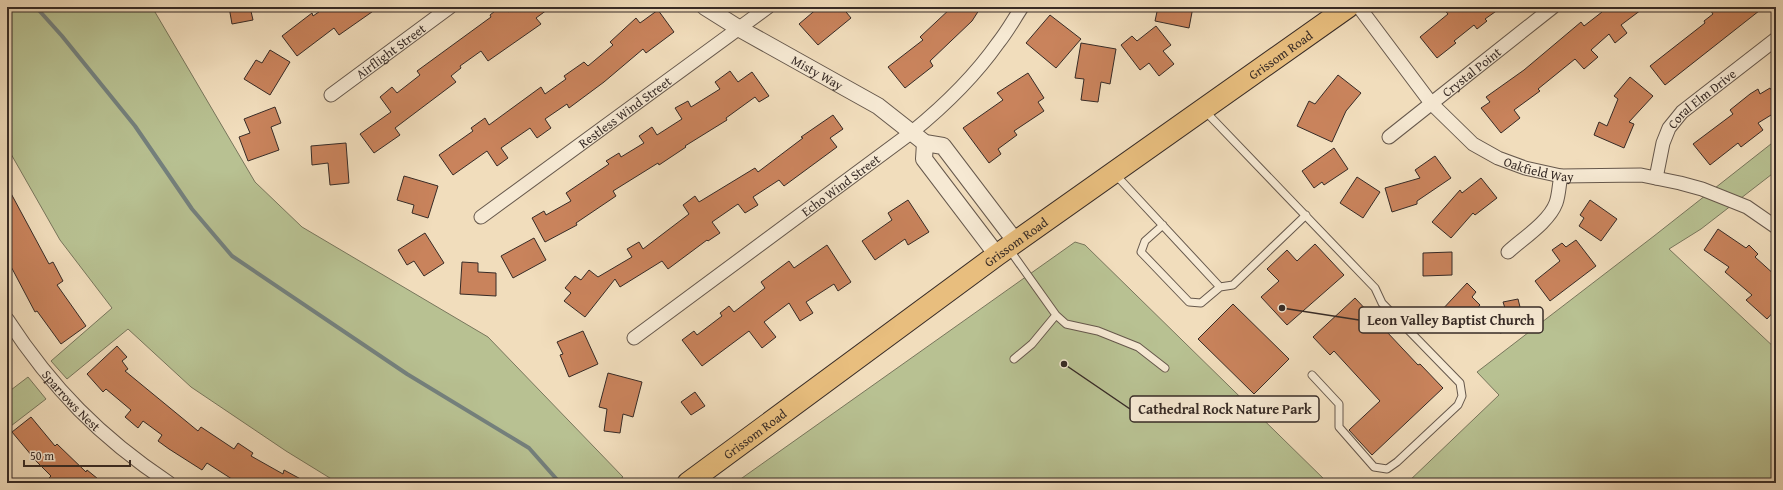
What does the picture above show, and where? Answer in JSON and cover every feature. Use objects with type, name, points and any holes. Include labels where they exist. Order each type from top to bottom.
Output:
[{"type":"main road","name":"Grissom Road","points":[[688,483],[1007,248],[1348,7]]},
{"type":"street","name":"Airflight Street","points":[[331,95],[450,7]]},
{"type":"street","name":"Misty Way","points":[[705,7],[740,29],[872,103],[925,143],[943,146],[1007,248]]},
{"type":"street","name":"Restless Wind Street","points":[[481,217],[740,29],[768,7]]},
{"type":"street","name":"Echo Wind Street","points":[[634,338],[912,132],[938,110],[971,76],[998,44],[1022,7]]},
{"type":"street","name":"Oakfield Way","points":[[1359,7],[1431,103],[1473,144],[1498,158],[1525,168],[1561,176],[1641,175],[1702,189],[1747,207],[1776,227]]},
{"type":"street","name":"Crystal Point","points":[[1389,137],[1553,7]]},
{"type":"street","name":"Coral Elm Drive","points":[[1656,178],[1663,143],[1669,128],[1682,112],[1776,39]]},
{"type":"street","points":[[925,143],[924,159],[1007,248]]},
{"type":"street","points":[[1508,252],[1546,219],[1552,211],[1556,202],[1561,176]]},
{"type":"street","name":"Sparrows Nest","points":[[7,319],[29,352],[51,380],[89,420],[137,462],[169,483]]},
{"type":"lane","points":[[1204,109],[1376,288],[1382,303],[1460,383],[1462,396],[1458,405],[1397,462],[1387,468],[1374,467],[1339,427],[1339,404],[1312,375]]},
{"type":"lane","points":[[1114,173],[1220,287]]},
{"type":"lane","points":[[1163,225],[1145,241],[1141,252],[1189,302],[1201,303],[1220,287],[1234,285],[1306,215]]},
{"type":"lane","points":[[1007,248],[1056,315],[1066,324],[1098,332],[1138,347],[1165,368]]},
{"type":"lane","points":[[1014,359],[1032,344],[1056,315]]},
{"type":"green space","points":[[7,7],[152,7],[255,182],[302,227],[488,337],[623,477],[615,483],[338,483],[286,451],[191,387],[128,329],[67,379],[51,361],[112,308],[60,240],[7,147]]},
{"type":"green space","points":[[1776,140],[1776,171],[1701,229],[1669,249],[1776,349],[1776,483],[1407,483],[1499,395],[1477,372]]},
{"type":"green space","points":[[1075,242],[1085,245],[1328,483],[735,483]]},
{"type":"green space","points":[[28,377],[46,399],[7,429],[7,393]]},
{"type":"building","points":[[229,7],[250,7],[253,20],[232,24]]},
{"type":"building","points":[[326,7],[379,7],[339,35],[334,28],[297,56],[282,36],[312,13],[313,16]]},
{"type":"building","points":[[500,7],[504,7],[508,12],[514,7],[551,7],[536,18],[541,24],[488,61],[481,51],[460,66],[461,68],[451,76],[456,82],[395,128],[400,135],[374,153],[360,134],[391,112],[380,97],[392,87],[397,93],[420,75],[417,71],[491,17],[490,15]]},
{"type":"building","points":[[819,7],[842,7],[851,18],[818,45],[799,24]]},
{"type":"building","points":[[952,7],[981,7],[972,21],[930,61],[933,66],[905,88],[888,67],[923,40],[920,37]]},
{"type":"building","points":[[1158,7],[1193,7],[1189,28],[1155,21]]},
{"type":"building","points":[[1442,7],[1502,7],[1485,19],[1487,21],[1477,29],[1474,25],[1454,41],[1456,43],[1437,58],[1420,37],[1448,14]]},
{"type":"building","points":[[1598,7],[1645,7],[1621,25],[1627,33],[1615,43],[1609,34],[1591,50],[1598,57],[1584,69],[1575,59],[1538,89],[1540,91],[1514,110],[1520,118],[1501,133],[1481,108],[1490,102],[1486,97],[1524,70],[1581,22],[1584,26],[1602,12]]},
{"type":"building","points":[[1708,7],[1764,7],[1665,85],[1650,66],[1705,23],[1704,21],[1713,14]]},
{"type":"building","points":[[658,10],[674,32],[646,53],[643,49],[604,82],[569,108],[567,104],[545,119],[551,128],[537,138],[530,128],[501,148],[508,158],[497,166],[487,151],[453,175],[439,155],[473,131],[471,128],[485,118],[489,125],[541,87],[545,94],[566,79],[564,76],[584,62],[588,66],[613,45],[610,42],[636,18],[640,23]]},
{"type":"building","points":[[1050,15],[1081,39],[1056,68],[1026,43]]},
{"type":"building","points":[[1156,26],[1171,45],[1163,51],[1174,64],[1159,76],[1149,63],[1140,70],[1121,45],[1132,36],[1137,41]]},
{"type":"building","points":[[1081,43],[1116,49],[1110,84],[1101,82],[1098,102],[1081,100],[1084,79],[1075,78]]},
{"type":"building","points":[[270,50],[290,62],[270,95],[244,79],[256,60],[262,63]]},
{"type":"building","points":[[730,71],[738,82],[752,72],[769,96],[759,102],[755,97],[726,118],[727,120],[685,146],[686,147],[659,165],[658,163],[613,191],[616,196],[576,223],[577,225],[545,242],[532,218],[544,211],[546,215],[571,201],[566,193],[609,164],[606,161],[619,153],[621,157],[644,143],[639,136],[652,127],[657,135],[682,119],[675,108],[688,101],[691,107],[720,89],[715,82]]},
{"type":"building","points":[[1028,73],[1044,98],[1038,102],[1044,111],[1014,131],[1017,135],[998,149],[1001,154],[989,163],[963,128],[1003,100],[997,93]]},
{"type":"building","points":[[1338,75],[1361,93],[1346,111],[1332,142],[1297,126],[1309,101],[1315,104]]},
{"type":"building","points":[[1630,77],[1653,96],[1629,122],[1634,124],[1624,148],[1594,135],[1599,122],[1607,126],[1618,99],[1614,96]]},
{"type":"building","points":[[1770,88],[1776,97],[1776,112],[1758,123],[1763,130],[1741,147],[1738,143],[1710,165],[1693,144],[1733,114],[1730,110],[1750,94],[1758,89],[1760,94]]},
{"type":"building","points":[[275,107],[281,123],[271,127],[279,150],[248,161],[239,137],[250,133],[244,119]]},
{"type":"building","points":[[833,115],[843,129],[830,138],[837,147],[784,186],[779,180],[753,197],[758,205],[745,213],[738,204],[712,222],[720,233],[708,241],[707,240],[668,269],[662,261],[620,287],[615,279],[585,317],[564,301],[571,293],[565,288],[575,276],[581,280],[589,270],[598,277],[632,257],[627,249],[639,242],[643,249],[689,214],[683,205],[695,196],[699,202],[755,168],[758,172],[803,138],[801,137]]},
{"type":"building","points":[[346,143],[349,183],[330,185],[328,163],[312,165],[311,146]]},
{"type":"building","points":[[1334,148],[1348,169],[1324,185],[1322,182],[1314,188],[1302,171]]},
{"type":"building","points":[[1435,156],[1451,178],[1417,201],[1417,204],[1392,212],[1385,188],[1420,178],[1415,170]]},
{"type":"building","points":[[404,176],[438,186],[428,218],[412,213],[414,205],[397,200]]},
{"type":"building","points":[[1357,177],[1380,192],[1363,218],[1340,203]]},
{"type":"building","points":[[1481,178],[1497,198],[1475,215],[1473,213],[1451,238],[1432,222],[1460,190],[1462,193]]},
{"type":"building","points":[[7,186],[49,264],[53,262],[63,281],[57,285],[86,326],[61,344],[37,311],[35,312],[7,259]]},
{"type":"building","points":[[908,200],[929,232],[908,245],[905,239],[875,260],[862,241],[892,220],[888,213]]},
{"type":"building","points":[[1590,200],[1617,219],[1601,241],[1579,226],[1584,218],[1580,215]]},
{"type":"building","points":[[1718,229],[1746,248],[1749,245],[1758,254],[1755,257],[1776,276],[1776,309],[1767,319],[1746,300],[1752,295],[1725,272],[1729,267],[1704,250]]},
{"type":"building","points":[[425,233],[444,263],[424,276],[414,261],[407,265],[398,250]]},
{"type":"building","points":[[534,238],[546,260],[513,278],[501,256]]},
{"type":"building","points":[[1576,240],[1596,266],[1550,301],[1535,281],[1560,261],[1552,250],[1562,243],[1566,247]]},
{"type":"building","points":[[1315,244],[1344,275],[1287,325],[1261,297],[1279,281],[1267,269],[1287,250],[1297,261]]},
{"type":"building","points":[[827,245],[851,282],[838,291],[834,284],[806,302],[813,313],[800,321],[789,303],[764,322],[776,337],[762,348],[749,331],[702,366],[682,340],[694,331],[697,335],[722,316],[720,313],[729,306],[734,312],[765,288],[761,282],[789,261],[794,268]]},
{"type":"building","points":[[1452,252],[1452,275],[1423,276],[1423,253]]},
{"type":"building","points":[[462,262],[478,263],[478,272],[496,273],[496,296],[460,294]]},
{"type":"building","points":[[1467,283],[1476,292],[1472,297],[1480,305],[1459,329],[1440,312]]},
{"type":"building","points":[[1355,298],[1418,365],[1420,364],[1443,388],[1372,455],[1349,430],[1380,401],[1334,351],[1330,355],[1313,337]]},
{"type":"building","points":[[1518,299],[1525,327],[1500,333],[1495,310],[1505,308],[1503,302]]},
{"type":"building","points":[[1233,304],[1289,359],[1254,394],[1198,339]]},
{"type":"building","points":[[583,331],[598,364],[569,377],[560,355],[563,354],[557,342]]},
{"type":"building","points":[[117,346],[127,357],[122,361],[128,369],[125,371],[198,431],[201,427],[234,449],[238,443],[253,453],[251,456],[283,474],[284,470],[308,483],[238,483],[207,463],[202,470],[169,449],[158,441],[162,435],[143,421],[138,428],[125,417],[131,410],[106,389],[103,392],[87,374]]},
{"type":"building","points":[[608,373],[642,382],[633,417],[623,414],[620,433],[604,431],[607,409],[599,407]]},
{"type":"building","points":[[695,392],[705,406],[691,415],[681,402]]},
{"type":"building","points":[[31,417],[55,446],[57,444],[86,472],[87,470],[103,483],[44,483],[51,476],[12,432]]},
{"type":"waterway","points":[[36,7],[62,36],[135,126],[192,209],[232,256],[407,374],[529,448],[560,483]]},
{"type":"place","name":"Leon Valley Baptist Church","points":[[1282,308]]},
{"type":"place","name":"Cathedral Rock Nature Park","points":[[1064,364]]}]
